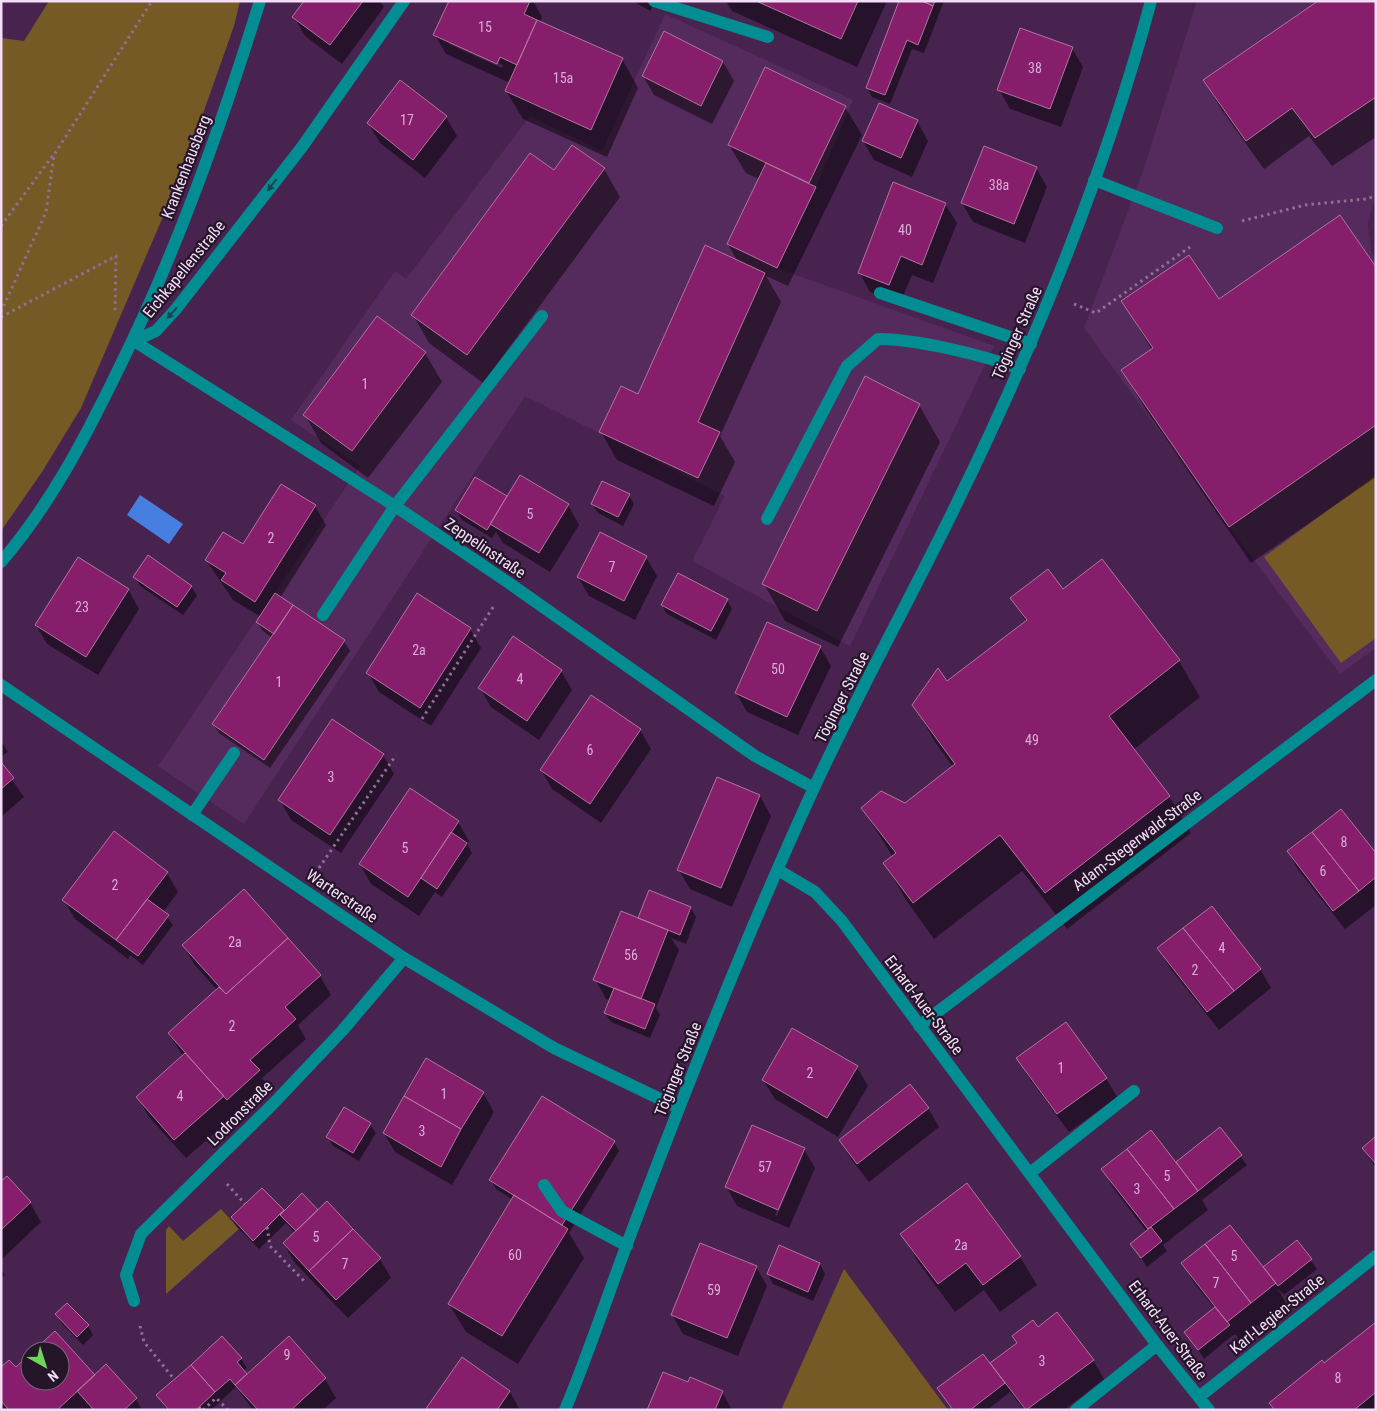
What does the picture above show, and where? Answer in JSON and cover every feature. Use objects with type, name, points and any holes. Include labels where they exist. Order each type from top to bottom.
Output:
[{"type":"street","name":"Krankenhausberg","points":[[134,341],[186,214],[228,104],[260,1]]},
{"type":"street","name":"Eichkapellenstraße","points":[[134,341],[156,331],[176,309],[302,147],[404,1]]},
{"type":"street","points":[[654,1],[768,37]]},
{"type":"street","name":"Töginger Straße","points":[[565,1410],[679,1108],[778,870],[814,788],[956,506],[1052,296],[1094,180],[1137,51],[1151,1]]},
{"type":"street","points":[[1094,180],[1217,228]]},
{"type":"street","points":[[880,293],[1031,344]]},
{"type":"street","points":[[323,616],[395,506],[542,316]]},
{"type":"street","points":[[767,519],[847,366],[878,339],[899,339],[1003,362],[1020,369]]},
{"type":"street","name":"Zeppelinstraße","points":[[134,341],[395,506],[509,583],[755,756],[814,788]]},
{"type":"street","points":[[1,562],[33,521],[87,436],[134,341]]},
{"type":"street","name":"Adam-Stegerwald-Straße","points":[[918,1026],[1376,680]]},
{"type":"street","name":"Warterstraße","points":[[1,685],[404,958],[554,1048],[679,1108]]},
{"type":"street","points":[[192,815],[234,753]]},
{"type":"street","name":"Erhard-Auer-Straße","points":[[778,870],[815,892],[842,921],[918,1026],[1157,1345],[1208,1410]]},
{"type":"street","name":"Lodronstraße","points":[[134,1301],[126,1275],[141,1234],[342,1031],[404,958]]},
{"type":"street","points":[[1030,1173],[1134,1091]]},
{"type":"street","points":[[544,1185],[562,1211],[627,1246]]},
{"type":"street","name":"Karl-Legien-Straße","points":[[1199,1398],[1376,1256]]},
{"type":"street","points":[[1076,1410],[1157,1345]]},
{"type":"path","points":[[1,226],[54,155],[152,1]]},
{"type":"path","points":[[1,312],[46,212],[54,155]]},
{"type":"path","points":[[1,317],[116,256],[115,322]]},
{"type":"path","points":[[1084,308],[1096,313]]},
{"type":"path","points":[[422,719],[509,583]]},
{"type":"path","points":[[304,890],[396,754]]},
{"type":"path","points":[[267,1227],[270,1246],[306,1282]]},
{"type":"path","points":[[134,1301],[144,1342],[174,1379]]},
{"type":"path","points":[[201,1409],[216,1398],[228,1410]]},
{"type":"shaded area","points":[[49,1],[240,1],[234,26],[200,122],[162,219],[81,408],[42,472],[1,531],[1,38],[24,41]]},
{"type":"shaded area","points":[[1197,1],[1376,1],[1376,194],[1368,223],[1371,252],[1376,258],[1376,648],[1340,674],[1241,543],[1084,328],[1143,171]]},
{"type":"shaded area","points":[[665,14],[853,100],[816,187],[777,268],[994,346],[850,646],[692,561],[725,496],[525,396],[244,824],[158,766],[360,466],[291,420],[395,271],[406,279],[530,116],[602,151]]},
{"type":"shaded area","points":[[1376,475],[1376,638],[1341,663],[1264,557]]},
{"type":"shaded area","points":[[221,1209],[239,1229],[166,1294],[166,1230],[169,1226],[183,1241]]},
{"type":"shaded area","points":[[844,1269],[948,1410],[781,1410]]},
{"type":"water","points":[[140,495],[183,524],[169,544],[127,515]]},
{"type":"building","points":[[304,1],[363,1],[330,45],[292,17]]},
{"type":"building","points":[[449,1],[530,1],[524,14],[537,20],[517,65],[500,57],[497,64],[433,35]]},
{"type":"building","points":[[756,1],[858,1],[841,39]]},
{"type":"building","points":[[899,1],[922,1],[933,6],[918,45],[907,40],[885,95],[866,88]]},
{"type":"building","points":[[922,1],[935,1],[933,6]]},
{"type":"building","points":[[1318,1],[1376,1],[1376,97],[1315,138],[1292,108],[1246,141],[1203,80]]},
{"type":"building","points":[[537,20],[623,58],[591,130],[505,91]]},
{"type":"building","points":[[1020,28],[1073,47],[1050,109],[997,90]]},
{"type":"building","points":[[664,31],[723,61],[701,106],[642,76]]},
{"type":"building","points":[[765,67],[846,106],[809,183],[728,145]]},
{"type":"building","points":[[400,80],[447,116],[413,160],[367,123]]},
{"type":"building","points":[[879,103],[918,120],[901,158],[862,141]]},
{"type":"building","points":[[572,145],[605,168],[467,355],[411,315],[530,153],[554,170]]},
{"type":"building","points":[[984,146],[1037,167],[1014,224],[961,203]]},
{"type":"building","points":[[766,163],[816,187],[777,268],[727,244]]},
{"type":"building","points":[[893,182],[946,203],[922,265],[901,256],[889,285],[858,273]]},
{"type":"building","points":[[1340,215],[1376,267],[1376,425],[1229,527],[1121,370],[1153,348],[1121,301],[1189,255],[1219,299]]},
{"type":"building","points":[[705,245],[765,273],[698,422],[720,432],[698,478],[599,432],[621,386],[638,394]]},
{"type":"building","points":[[377,316],[426,352],[352,451],[303,415]]},
{"type":"building","points":[[865,376],[920,404],[817,611],[762,584]]},
{"type":"building","points":[[520,475],[569,504],[539,553],[490,524]]},
{"type":"building","points":[[475,477],[507,496],[487,530],[455,510]]},
{"type":"building","points":[[602,481],[630,494],[618,517],[591,504]]},
{"type":"building","points":[[281,484],[316,505],[255,602],[221,580],[226,573],[205,560],[223,532],[243,544]]},
{"type":"building","points":[[600,532],[647,556],[624,601],[577,577]]},
{"type":"building","points":[[148,555],[192,586],[177,607],[133,577]]},
{"type":"building","points":[[78,557],[129,589],[86,657],[35,625]]},
{"type":"building","points":[[1102,559],[1180,660],[1109,716],[1170,796],[1045,893],[1000,835],[913,903],[883,863],[896,853],[861,808],[881,791],[905,803],[955,764],[912,705],[938,668],[947,681],[1027,620],[1010,598],[1048,569],[1063,589]]},
{"type":"building","points":[[678,573],[728,599],[711,631],[661,605]]},
{"type":"building","points":[[275,593],[293,605],[274,634],[256,622]]},
{"type":"building","points":[[417,593],[471,628],[420,708],[366,673]]},
{"type":"building","points":[[293,605],[345,640],[264,760],[212,724]]},
{"type":"building","points":[[767,622],[821,646],[787,717],[735,693]]},
{"type":"building","points":[[513,636],[562,670],[527,721],[478,688]]},
{"type":"building","points":[[591,695],[641,729],[590,804],[540,770]]},
{"type":"building","points":[[332,719],[384,754],[330,835],[278,800]]},
{"type":"building","points":[[1,762],[14,778],[1,789]]},
{"type":"building","points":[[717,777],[760,795],[721,888],[677,870]]},
{"type":"building","points":[[410,788],[459,821],[408,897],[359,864]]},
{"type":"building","points":[[1341,809],[1376,853],[1376,877],[1359,891],[1312,832]]},
{"type":"building","points":[[114,831],[168,872],[116,940],[62,900]]},
{"type":"building","points":[[451,832],[467,843],[437,889],[421,878]]},
{"type":"building","points":[[1312,832],[1359,891],[1333,911],[1287,851]]},
{"type":"building","points":[[244,889],[288,938],[226,994],[182,945]]},
{"type":"building","points":[[649,890],[691,907],[680,935],[638,918]]},
{"type":"building","points":[[147,899],[169,915],[138,956],[116,940]]},
{"type":"building","points":[[1212,906],[1261,969],[1234,991],[1183,928]]},
{"type":"building","points":[[621,911],[668,930],[641,999],[593,980]]},
{"type":"building","points":[[1183,928],[1234,991],[1207,1012],[1157,948]]},
{"type":"building","points":[[288,938],[321,975],[285,1007],[296,1019],[250,1060],[260,1070],[227,1100],[168,1033],[219,987],[226,994]]},
{"type":"building","points":[[614,988],[655,1004],[645,1029],[604,1013]]},
{"type":"building","points":[[1066,1022],[1107,1078],[1057,1114],[1016,1058]]},
{"type":"building","points":[[792,1028],[858,1066],[827,1118],[762,1080]]},
{"type":"building","points":[[185,1053],[224,1096],[174,1140],[136,1097]]},
{"type":"building","points":[[426,1058],[484,1092],[461,1129],[404,1096]]},
{"type":"building","points":[[910,1084],[929,1108],[857,1164],[839,1140]]},
{"type":"building","points":[[404,1096],[461,1129],[441,1167],[383,1133]]},
{"type":"building","points":[[542,1096],[615,1141],[562,1225],[489,1180]]},
{"type":"building","points":[[344,1107],[371,1123],[353,1153],[326,1137]]},
{"type":"building","points":[[752,1125],[805,1148],[778,1210],[725,1187]]},
{"type":"building","points":[[1220,1127],[1242,1155],[1198,1191],[1176,1162]]},
{"type":"building","points":[[1151,1130],[1198,1191],[1174,1209],[1127,1149]]},
{"type":"building","points":[[1376,1136],[1376,1164],[1362,1148]]},
{"type":"building","points":[[1127,1149],[1174,1209],[1148,1229],[1101,1169]]},
{"type":"building","points":[[7,1176],[31,1202],[1,1230],[1,1181]]},
{"type":"building","points":[[967,1183],[1021,1256],[983,1285],[966,1263],[938,1284],[900,1234]]},
{"type":"building","points":[[262,1188],[284,1210],[253,1241],[231,1217]]},
{"type":"building","points":[[302,1193],[318,1210],[296,1231],[280,1215]]},
{"type":"building","points":[[514,1195],[568,1229],[502,1336],[448,1304]]},
{"type":"building","points":[[327,1201],[353,1229],[309,1271],[283,1243]]},
{"type":"building","points":[[1230,1225],[1276,1283],[1251,1303],[1205,1244]]},
{"type":"building","points":[[1151,1227],[1162,1241],[1141,1258],[1130,1244]]},
{"type":"building","points":[[353,1229],[381,1258],[336,1300],[309,1271]]},
{"type":"building","points":[[1297,1240],[1312,1259],[1278,1286],[1263,1267]]},
{"type":"building","points":[[700,1243],[757,1266],[727,1338],[671,1315]]},
{"type":"building","points":[[1205,1244],[1251,1303],[1227,1322],[1181,1263]]},
{"type":"building","points":[[779,1245],[820,1263],[808,1292],[767,1274]]},
{"type":"building","points":[[67,1303],[89,1325],[77,1337],[55,1314]]},
{"type":"building","points":[[1215,1307],[1230,1325],[1198,1350],[1184,1332]]},
{"type":"building","points":[[1057,1312],[1094,1360],[1026,1410],[990,1363],[1017,1343],[1012,1336],[1033,1320],[1038,1327]]},
{"type":"building","points":[[1376,1322],[1376,1392],[1354,1410],[1275,1410],[1269,1403],[1322,1360],[1324,1363]]},
{"type":"building","points":[[55,1331],[64,1341],[44,1341]]},
{"type":"building","points":[[222,1336],[242,1358],[237,1362],[247,1374],[235,1385],[230,1379],[215,1392],[191,1365]]},
{"type":"building","points":[[289,1336],[326,1378],[291,1410],[258,1410],[235,1385]]},
{"type":"building","points":[[70,1348],[95,1375],[57,1410],[9,1410],[1,1401],[1,1367],[9,1360],[16,1367],[20,1363],[20,1391],[70,1391]]},
{"type":"building","points":[[983,1354],[1005,1383],[970,1410],[953,1410],[937,1388]]},
{"type":"building","points":[[462,1357],[510,1391],[497,1410],[425,1410]]},
{"type":"building","points":[[106,1364],[137,1398],[124,1410],[94,1410],[77,1391]]},
{"type":"building","points":[[191,1365],[215,1392],[196,1410],[169,1410],[156,1395]]},
{"type":"building","points":[[663,1372],[688,1382],[690,1377],[723,1391],[715,1410],[647,1410]]}]
